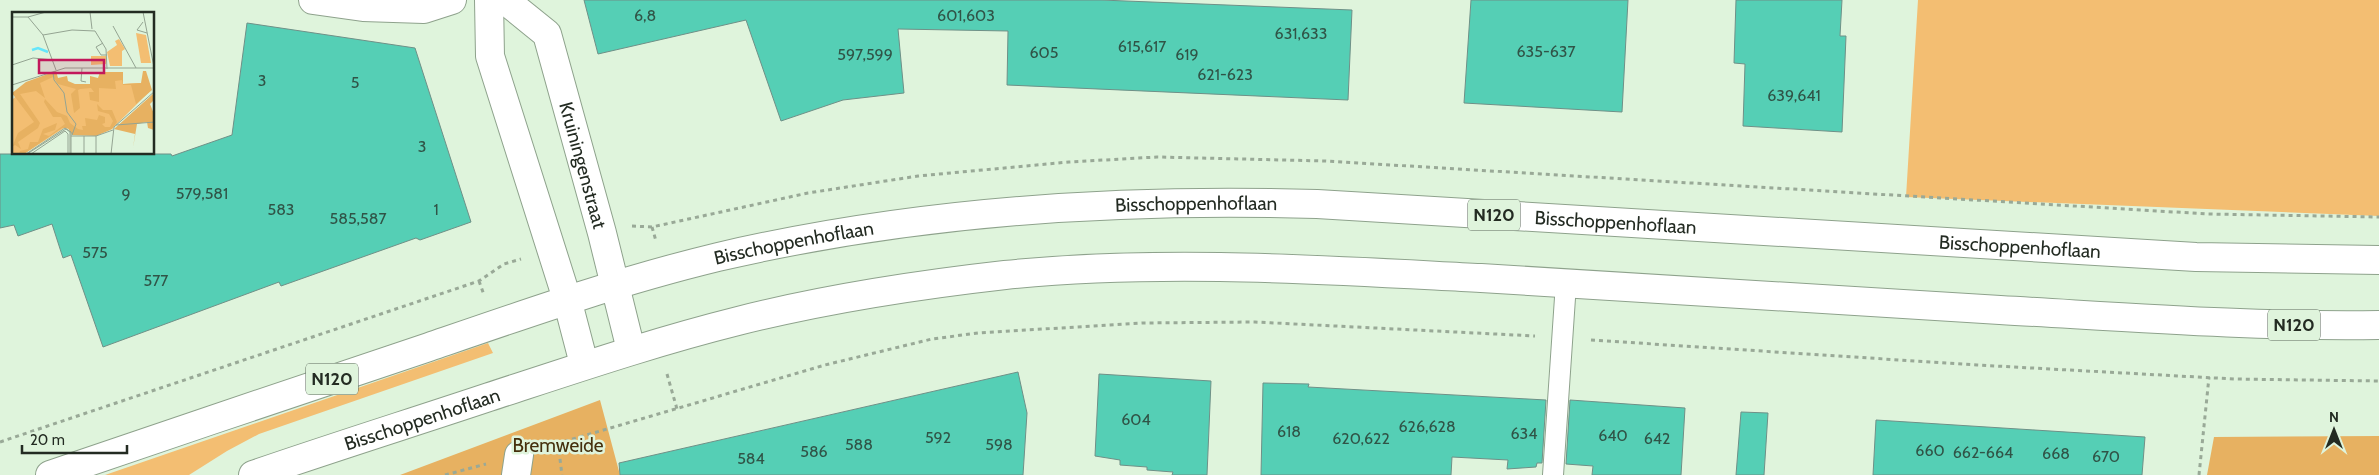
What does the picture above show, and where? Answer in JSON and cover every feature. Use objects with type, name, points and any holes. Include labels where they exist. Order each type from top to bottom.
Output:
[{"type":"main road","points":[[314,0],[363,7],[424,9],[452,0]]},
{"type":"main road","points":[[489,0],[490,56],[567,299],[584,364]]},
{"type":"main road","name":"Kruiningenstraat","points":[[505,0],[547,34],[631,350]]},
{"type":"main road","name":"Bisschoppenhoflaan","points":[[50,475],[615,284],[719,257],[883,226],[1048,208],[1185,201],[1343,206],[2196,257],[2379,260]]},
{"type":"main road","name":"Bisschoppenhoflaan","points":[[253,475],[584,364],[740,320],[798,307],[958,281],[1062,270],[1142,267],[1224,267],[1566,283],[2160,319],[2267,324],[2379,325]]},
{"type":"lane","points":[[1553,475],[1566,283]]},
{"type":"path","points":[[0,442],[479,281],[504,264],[551,250]]},
{"type":"path","points":[[526,459],[558,443],[883,350],[932,339],[995,331],[1142,323],[1255,322],[1562,338],[1977,365],[2209,377],[2379,381]]},
{"type":"path","points":[[2199,475],[2209,377]]},
{"type":"path","points":[[558,443],[562,475]]},
{"type":"shaded area","points":[[1918,0],[2379,0],[2379,216],[1906,197]]},
{"type":"shaded area","points":[[488,343],[493,353],[259,434],[227,451],[189,475],[105,475]]},
{"type":"green space","name":"Bremweide","points":[[600,400],[620,475],[400,475]]},
{"type":"green space","points":[[2379,436],[2379,475],[2207,475],[2214,437]]},
{"type":"building","points":[[584,0],[1101,0],[1352,10],[1348,100],[1007,85],[1008,31],[898,29],[904,93],[843,100],[781,121],[746,20],[598,54]]},
{"type":"building","points":[[1471,0],[1628,0],[1622,112],[1464,103]]},
{"type":"building","points":[[1736,0],[1842,0],[1840,36],[1846,36],[1842,132],[1743,126],[1745,64],[1734,63]]},
{"type":"building","points":[[247,23],[415,48],[471,222],[420,240],[416,238],[281,286],[279,282],[103,347],[71,255],[63,258],[52,224],[18,236],[14,225],[0,228],[0,154],[171,154],[172,156],[232,135]]},
{"type":"building","points":[[1018,372],[1027,413],[1023,475],[620,475],[619,463]]},
{"type":"building","points":[[1099,374],[1211,381],[1207,475],[1172,475],[1173,472],[1147,470],[1147,467],[1120,465],[1120,460],[1095,456]]},
{"type":"building","points":[[1263,383],[1309,384],[1308,387],[1546,400],[1542,463],[1537,463],[1536,467],[1507,469],[1508,460],[1452,457],[1451,475],[1261,475]]},
{"type":"building","points":[[1570,400],[1685,408],[1681,475],[1592,475],[1593,466],[1566,464]]},
{"type":"building","points":[[1741,412],[1768,413],[1764,475],[1736,475]]},
{"type":"building","points":[[1876,420],[2145,437],[2142,475],[1873,475]]}]
